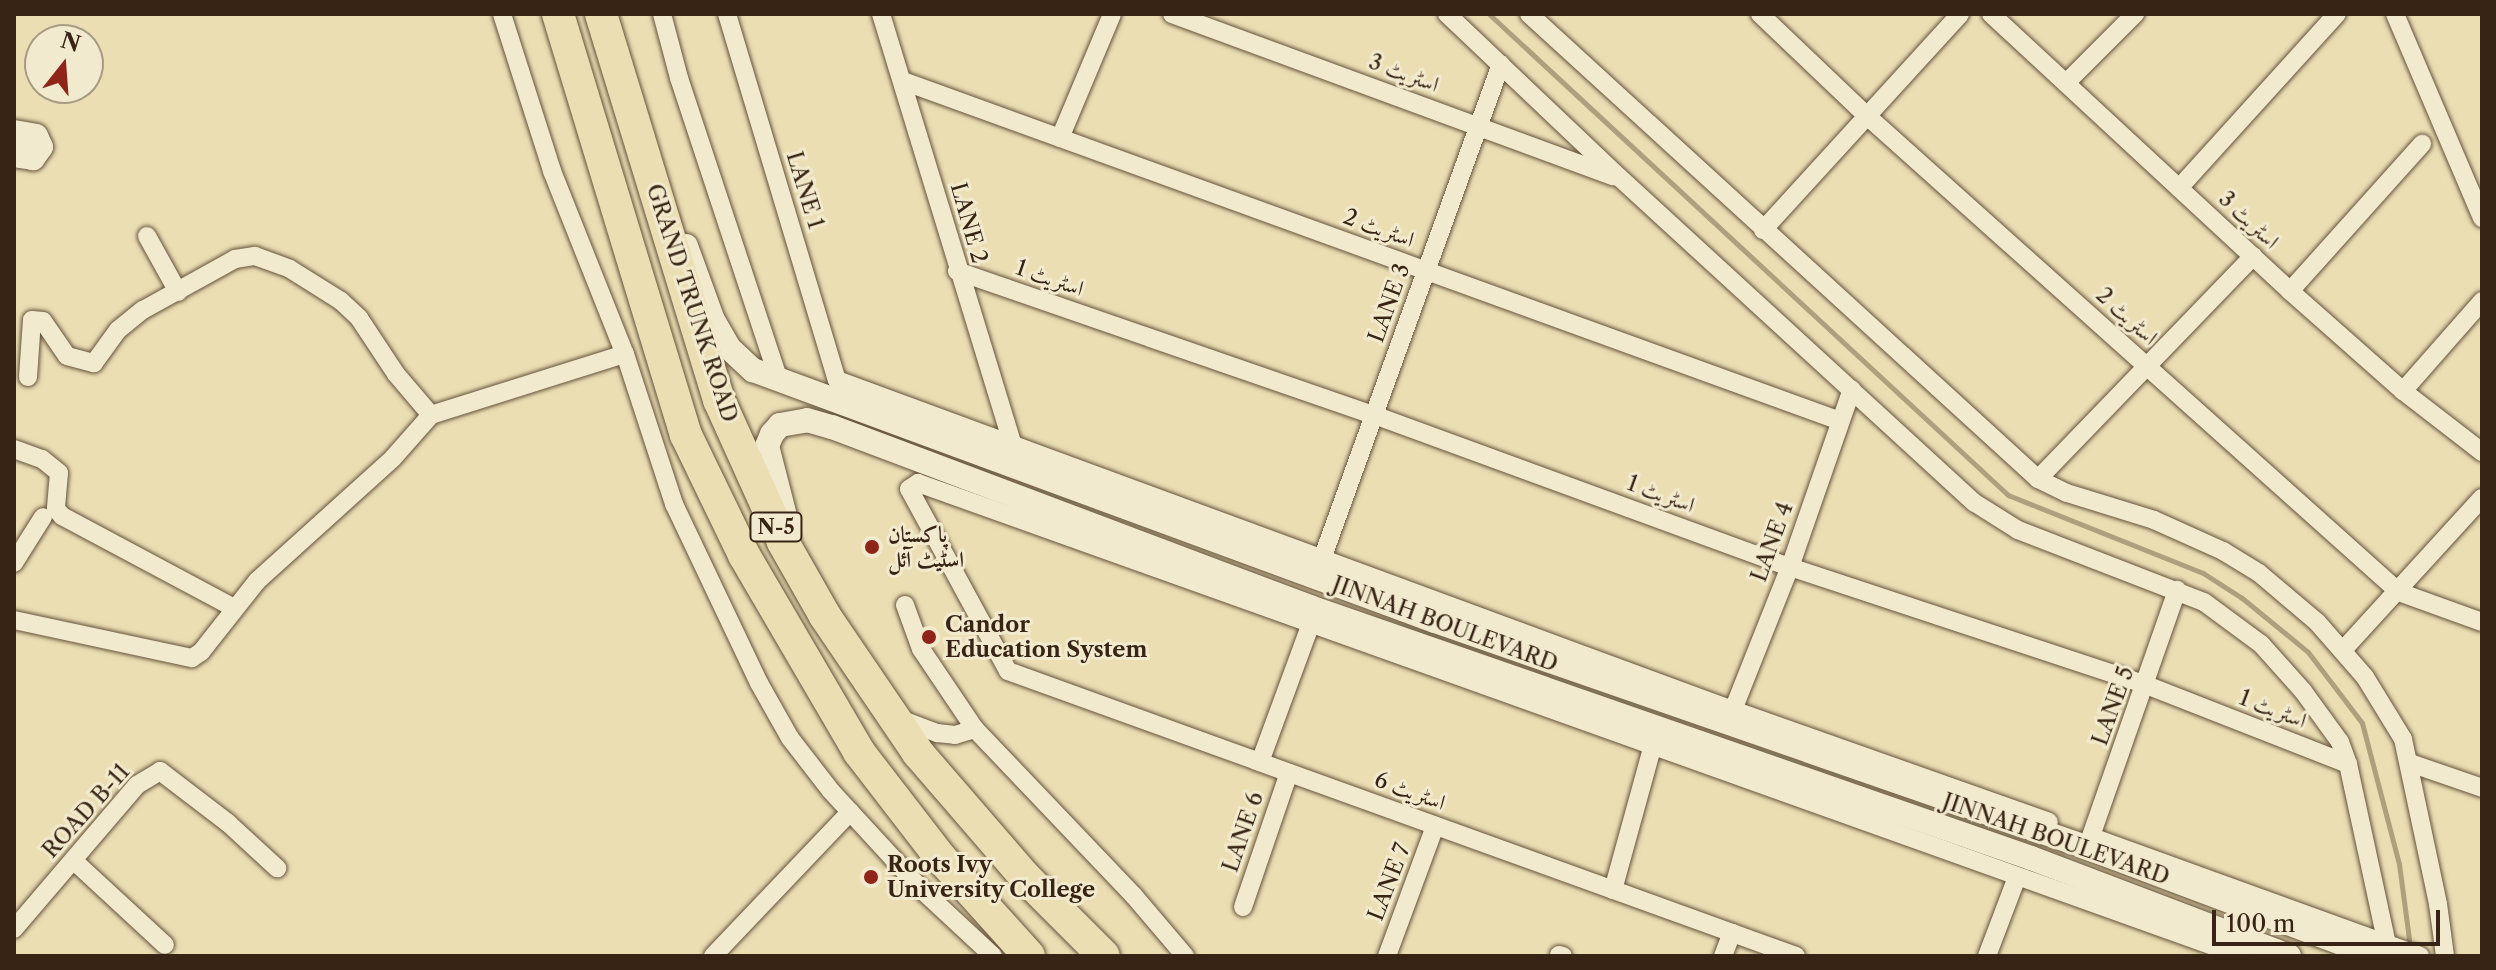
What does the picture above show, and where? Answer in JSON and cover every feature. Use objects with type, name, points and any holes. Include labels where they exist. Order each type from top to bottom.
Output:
[{"type":"highway","name":"GRAND TRUNK ROAD","points":[[558,14],[686,435],[744,555],[859,752],[940,857],[1026,955]]},
{"type":"highway","name":"GRAND TRUNK ROAD","points":[[601,14],[719,400],[783,542],[825,616],[891,715],[965,810],[1026,878],[1104,956]]},
{"type":"highway","points":[[1026,878],[1074,956]]},
{"type":"street","points":[[502,14],[552,171],[625,354],[674,504],[742,650],[790,738],[850,812],[922,890],[993,956]]},
{"type":"street","points":[[662,14],[679,78],[779,381]]},
{"type":"street","name":"LANE 1","points":[[727,14],[837,380],[1013,445]]},
{"type":"street","name":"LANE 2","points":[[881,14],[957,271],[1013,445]]},
{"type":"street","points":[[1060,138],[1112,14]]},
{"type":"street","name":"اسٹریٹ 3","points":[[1172,14],[1620,178]]},
{"type":"street","points":[[1447,14],[1620,178],[1994,517],[2053,545],[2177,590],[2227,617],[2261,644],[2325,718],[2348,764],[2384,952]]},
{"type":"street","points":[[1529,14],[2006,454],[2038,479],[2067,493],[2154,520],[2223,551],[2287,594],[2343,650],[2382,699],[2403,739],[2445,956]]},
{"type":"street","name":"اسٹریٹ 2","points":[[1760,14],[1866,115],[2399,592],[2482,622]]},
{"type":"street","points":[[1763,230],[1960,14]]},
{"type":"street","name":"اسٹریٹ 3","points":[[1991,14],[2290,291],[2403,391],[2482,452]]},
{"type":"street","points":[[2066,83],[2135,14]]},
{"type":"street","points":[[2179,188],[2337,14]]},
{"type":"street","points":[[2395,14],[2482,218]]},
{"type":"street","name":"LANE 3","points":[[1322,559],[1501,64]]},
{"type":"street","name":"اسٹریٹ 2","points":[[903,81],[1840,421]]},
{"type":"street","points":[[14,132],[36,136],[41,142],[38,157],[14,155]]},
{"type":"street","points":[[2290,291],[2422,144]]},
{"type":"street","name":"JINNAH BOULEVARD","points":[[642,149],[673,213],[713,320],[729,348],[753,370],[912,428],[1220,532],[1435,621],[1926,786],[2083,846],[2384,952]]},
{"type":"street","points":[[147,236],[178,292]]},
{"type":"street","points":[[28,377],[32,320],[43,321],[67,356],[94,363],[124,325],[235,259],[255,256],[290,269],[325,289],[359,318],[396,374],[431,415]]},
{"type":"street","points":[[2038,479],[2253,256]]},
{"type":"street","name":"اسٹریٹ 1","points":[[957,271],[1374,415],[1790,567],[2146,685],[2348,764]]},
{"type":"street","points":[[2403,391],[2482,301]]},
{"type":"street","points":[[14,620],[35,621],[185,658],[201,652],[234,608],[282,556],[393,458],[431,415],[625,354]]},
{"type":"street","name":"LANE 4","points":[[1733,710],[1790,567],[1852,389]]},
{"type":"street","name":"JINNAH BOULEVARD","points":[[825,616],[777,493],[767,446],[780,425],[807,420],[918,458],[1206,578],[1426,648],[1912,828],[2031,858],[2289,956]]},
{"type":"street","points":[[912,428],[918,458]]},
{"type":"street","points":[[1013,445],[1220,532],[1322,559],[1733,710],[1926,786],[2091,836],[2384,952],[2420,956]]},
{"type":"street","points":[[14,449],[42,459],[59,473],[56,509],[62,516],[234,608]]},
{"type":"street","name":"اسٹریٹ 6","points":[[1206,578],[918,483],[909,489],[1008,671],[1796,956]]},
{"type":"street","points":[[2343,650],[2482,498]]},
{"type":"street","points":[[14,563],[43,517]]},
{"type":"street","points":[[1206,578],[1310,626],[1653,745],[1912,828],[2017,877],[2241,956]]},
{"type":"street","name":"LANE 5","points":[[2091,836],[2177,590]]},
{"type":"street","points":[[905,605],[921,649],[975,729],[1134,896],[1185,956]]},
{"type":"street","points":[[1426,648],[1435,621]]},
{"type":"street","points":[[1260,762],[1310,626]]},
{"type":"street","points":[[891,715],[937,733],[955,735],[975,729]]},
{"type":"street","points":[[1613,890],[1653,745]]},
{"type":"street","points":[[2410,763],[2482,788]]},
{"type":"street","name":"ROAD B-11","points":[[14,929],[137,785],[160,771],[228,823],[277,868]]},
{"type":"street","name":"LANE 6","points":[[1243,907],[1289,773]]},
{"type":"street","points":[[713,956],[850,812]]},
{"type":"street","name":"LANE 7","points":[[1387,956],[1435,826]]},
{"type":"street","points":[[73,860],[165,945]]},
{"type":"street","points":[[1987,956],[2017,877]]},
{"type":"street","points":[[1723,956],[1732,933]]},
{"type":"waterway","points":[[1489,14],[2008,495],[2203,573],[2242,598],[2308,652],[2362,723],[2399,864],[2409,939]]},
{"type":"place","name":"پاکستان اسٹیٹ آئل","points":[[872,547]]},
{"type":"place","name":"Candor Education System","points":[[929,637]]},
{"type":"place","name":"Roots Ivy University College","points":[[871,877]]}]
